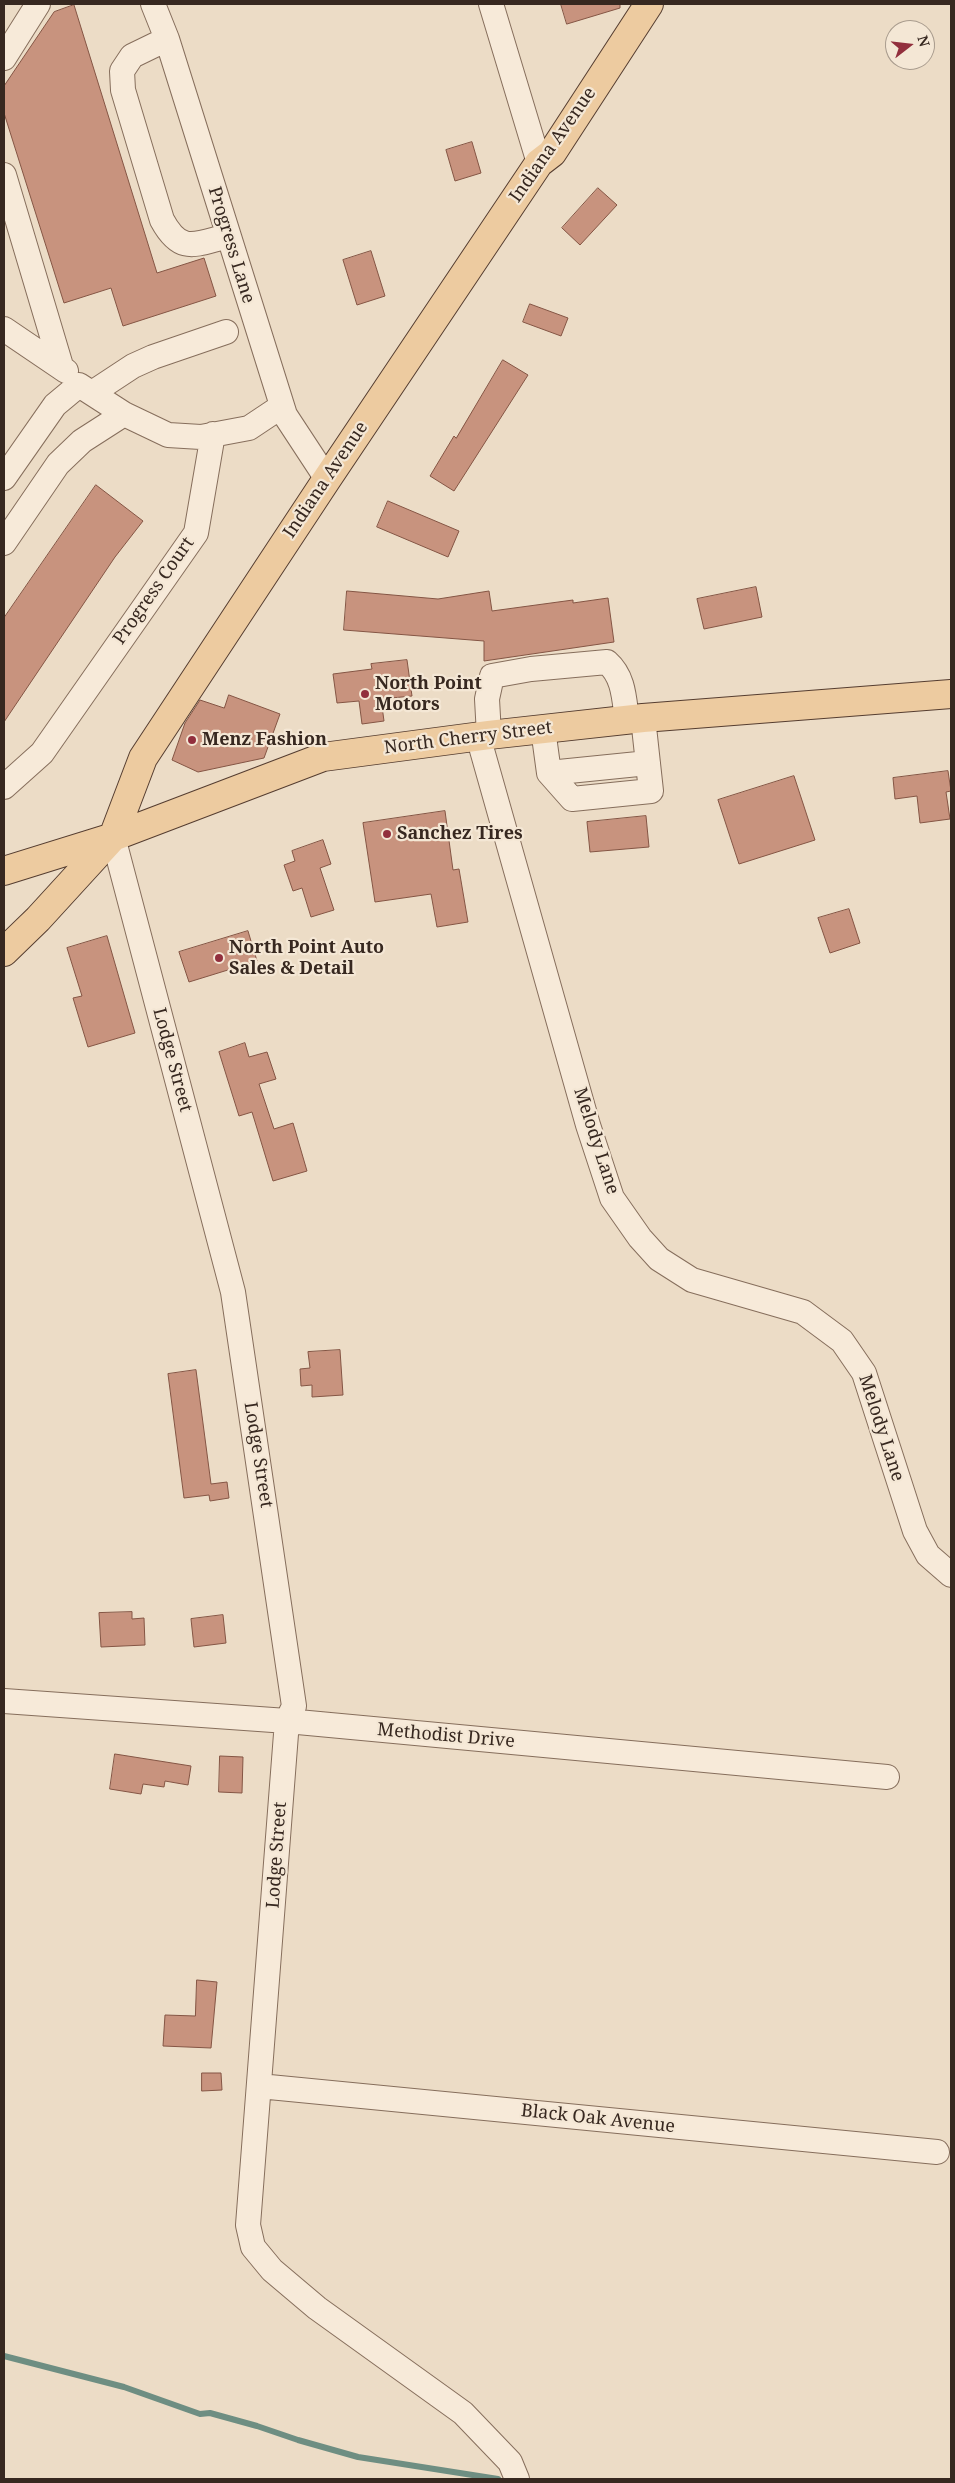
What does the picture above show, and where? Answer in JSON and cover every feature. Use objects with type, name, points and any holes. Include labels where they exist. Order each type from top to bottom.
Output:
[{"type":"main road","name":"Indiana Avenue","points":[[4,952],[113,837],[143,758],[326,479],[539,163],[552,152],[649,4]]},
{"type":"main road","name":"North Cherry Street","points":[[4,871],[113,837],[323,757],[635,719],[951,694]]},
{"type":"street","points":[[4,58],[38,4]]},
{"type":"street","name":"Progress Lane","points":[[153,4],[166,39],[285,415],[326,479]]},
{"type":"street","points":[[491,4],[539,163]]},
{"type":"street","points":[[166,39],[132,56],[122,71],[123,90],[162,220],[171,236],[180,243],[194,244],[228,236]]},
{"type":"street","points":[[4,175],[61,366]]},
{"type":"street","points":[[4,329],[61,366],[85,389],[124,414],[168,435],[201,437],[250,428],[282,406]]},
{"type":"street","points":[[4,478],[55,405],[147,360],[226,332]]},
{"type":"street","points":[[4,543],[58,464],[82,441],[124,414]]},
{"type":"street","name":"Progress Court","points":[[4,787],[42,752],[196,533],[213,434]]},
{"type":"street","name":"Melody Lane","points":[[635,719],[623,685],[613,667],[607,662],[531,669],[492,676],[487,699],[484,736],[588,1125],[612,1198],[640,1238],[659,1259],[675,1271],[692,1280],[803,1312],[842,1341],[864,1373],[916,1531],[928,1555],[951,1575]]},
{"type":"street","points":[[543,729],[549,773],[572,799],[651,791],[648,763],[635,719]]},
{"type":"street","name":"Lodge Street","points":[[113,837],[233,1292],[294,1706],[287,1721],[248,2225],[253,2246],[272,2270],[317,2308],[463,2413],[510,2462],[516,2479]]},
{"type":"street","name":"Methodist Drive","points":[[4,1701],[287,1721],[887,1778]]},
{"type":"street","name":"Black Oak Avenue","points":[[259,2086],[937,2152]]},
{"type":"building","points":[[561,4],[620,4],[620,8],[567,24]]},
{"type":"building","points":[[74,5],[157,273],[204,258],[216,296],[123,326],[111,288],[64,303],[4,113],[4,86],[54,12]]},
{"type":"building","points":[[472,142],[481,173],[455,181],[446,150]]},
{"type":"building","points":[[598,188],[617,205],[580,245],[562,228]]},
{"type":"building","points":[[371,251],[385,296],[357,305],[343,260]]},
{"type":"building","points":[[530,304],[568,318],[561,336],[523,322]]},
{"type":"building","points":[[503,360],[528,375],[454,491],[430,476],[454,436],[456,438]]},
{"type":"building","points":[[96,485],[143,521],[115,557],[4,722],[4,618]]},
{"type":"building","points":[[388,501],[459,531],[448,557],[377,527]]},
{"type":"building","points":[[756,587],[762,617],[704,629],[697,599]]},
{"type":"building","points":[[347,591],[438,599],[489,591],[492,611],[573,600],[573,603],[608,598],[614,642],[484,661],[484,641],[344,630]]},
{"type":"building","points":[[407,660],[412,696],[381,699],[384,721],[362,724],[359,701],[337,703],[333,674],[372,669],[371,664]]},
{"type":"building","points":[[229,695],[280,714],[264,758],[198,772],[172,760],[185,723],[200,700],[224,708]]},
{"type":"building","points":[[948,771],[951,791],[946,792],[950,819],[920,823],[917,796],[895,799],[893,778]]},
{"type":"building","points":[[794,776],[815,840],[739,864],[718,800]]},
{"type":"building","points":[[445,811],[453,870],[459,869],[468,922],[437,927],[431,894],[375,902],[363,823]]},
{"type":"building","points":[[646,816],[649,847],[590,852],[587,822]]},
{"type":"building","points":[[323,840],[331,864],[320,868],[334,910],[311,917],[302,888],[293,891],[284,865],[295,861],[292,851]]},
{"type":"building","points":[[849,909],[860,943],[830,953],[818,918]]},
{"type":"building","points":[[248,931],[257,961],[189,982],[179,952]]},
{"type":"building","points":[[107,936],[135,1033],[88,1047],[73,998],[82,996],[67,948]]},
{"type":"building","points":[[245,1043],[249,1057],[267,1052],[276,1079],[259,1084],[274,1129],[293,1123],[307,1171],[273,1181],[252,1112],[239,1116],[219,1052]]},
{"type":"building","points":[[340,1350],[343,1395],[312,1397],[312,1385],[301,1386],[300,1369],[310,1368],[308,1352]]},
{"type":"building","points":[[196,1370],[211,1484],[227,1482],[229,1498],[210,1501],[209,1495],[184,1498],[168,1374]]},
{"type":"building","points":[[132,1612],[132,1619],[144,1618],[145,1645],[101,1647],[99,1613]]},
{"type":"building","points":[[223,1615],[226,1643],[194,1647],[191,1619]]},
{"type":"building","points":[[115,1754],[191,1766],[188,1785],[165,1781],[164,1787],[143,1784],[141,1794],[110,1789]]},
{"type":"building","points":[[220,1756],[243,1757],[242,1793],[219,1792]]},
{"type":"building","points":[[197,1980],[217,1982],[211,2048],[163,2046],[165,2015],[195,2016]]},
{"type":"building","points":[[202,2073],[221,2073],[222,2090],[202,2091]]},
{"type":"waterway","points":[[4,2356],[124,2387],[200,2414],[210,2413],[358,2457],[498,2479]]},
{"type":"place","name":"North Point Motors","points":[[365,694]]},
{"type":"place","name":"Menz Fashion","points":[[192,740]]},
{"type":"place","name":"Sanchez Tires","points":[[387,834]]},
{"type":"place","name":"North Point Auto Sales & Detail","points":[[219,958]]}]
